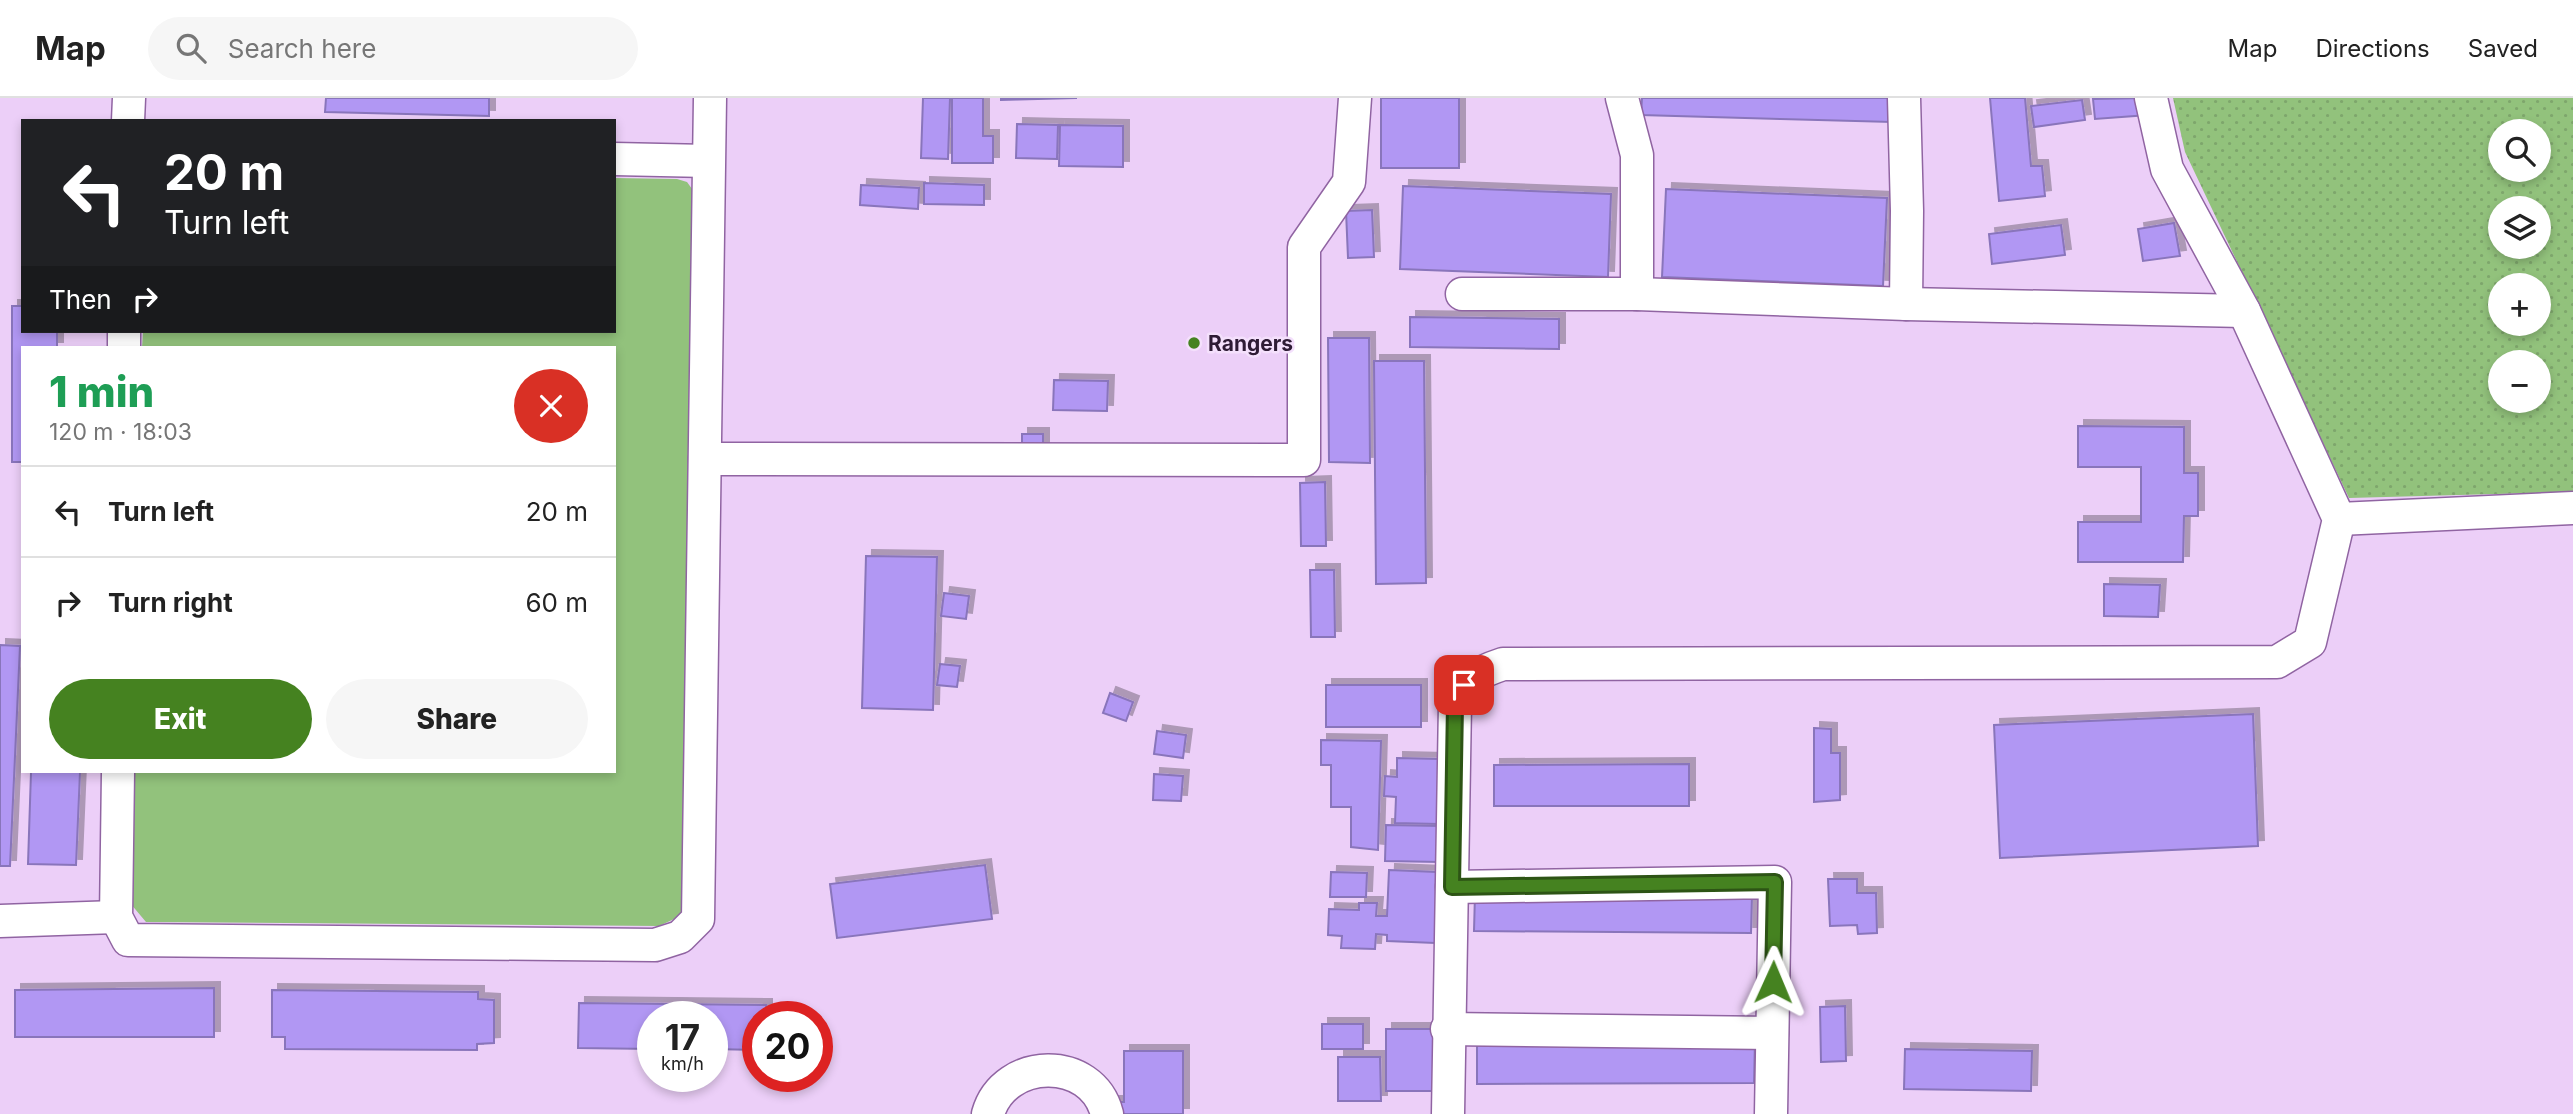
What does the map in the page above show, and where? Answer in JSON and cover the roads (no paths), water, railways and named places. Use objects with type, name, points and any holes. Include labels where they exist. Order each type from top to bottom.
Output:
[{"type":"street","points":[[128,119],[129,98]]},
{"type":"street","points":[[118,773],[116,917],[128,940],[655,944],[680,937],[698,919],[710,98]]},
{"type":"street","points":[[705,459],[1304,460],[1304,247],[1349,182],[1355,98]]},
{"type":"street","points":[[1622,98],[1637,155],[1637,294]]},
{"type":"street","points":[[1904,98],[1906,304]]},
{"type":"street","points":[[1448,1114],[1447,1029],[1455,704],[1464,685],[1480,671],[1503,664],[2277,662],[2311,642],[2339,519],[2244,311],[2167,169],[2151,98]]},
{"type":"street","points":[[616,159],[708,161]]},
{"type":"street","points":[[1462,294],[1637,294],[1906,304],[2244,311]]},
{"type":"street","points":[[2339,519],[2573,508]]},
{"type":"street","points":[[1452,887],[1775,882],[1770,1114]]},
{"type":"street","points":[[0,921],[116,917]]},
{"type":"street","points":[[1447,1029],[1772,1033]]},
{"type":"street","points":[[988,1114],[991,1104],[1003,1087],[1021,1075],[1042,1069],[1062,1070],[1079,1077],[1094,1090],[1107,1114]]},
{"type":"place","name":"Rangers","points":[[1194,343]]}]
